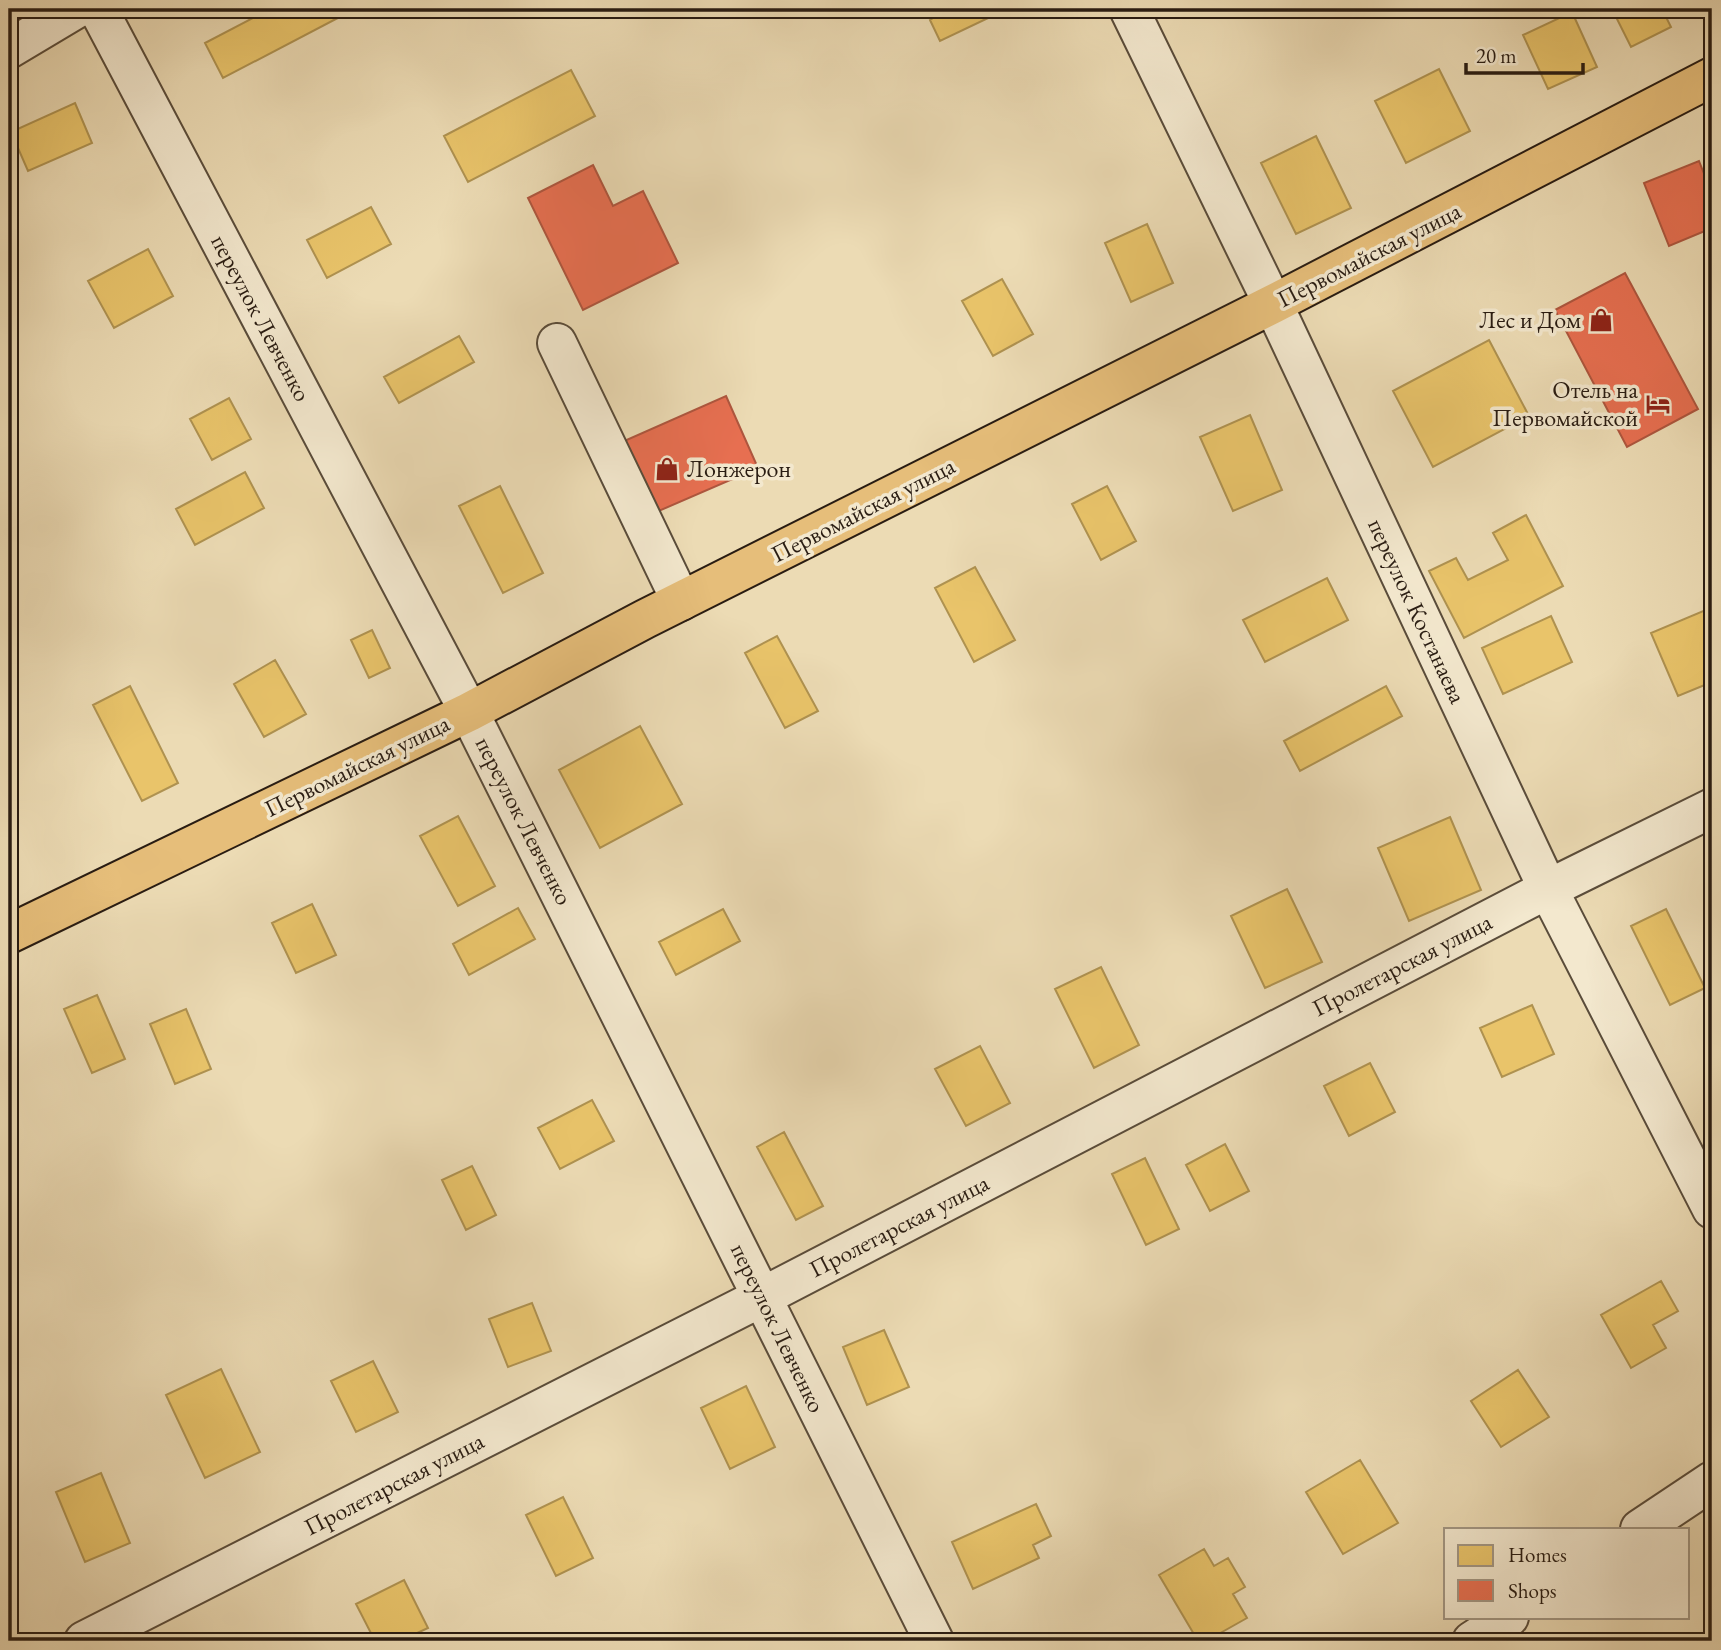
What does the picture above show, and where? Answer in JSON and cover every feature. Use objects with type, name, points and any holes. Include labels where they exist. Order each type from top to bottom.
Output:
[{"type":"main road","name":"Первомайская улица","points":[[9,934],[469,712],[681,601],[1273,304],[1712,77]]},
{"type":"street","points":[[9,49],[75,9]]},
{"type":"street","name":"переулок Левченко","points":[[98,9],[469,712],[934,1641]]},
{"type":"street","name":"переулок Костанаева","points":[[1129,9],[1273,304],[1548,890],[1712,1209]]},
{"type":"street","points":[[557,343],[681,601]]},
{"type":"street","name":"Пролетарская улица","points":[[84,1641],[762,1297],[1548,890],[1712,808]]},
{"type":"street","points":[[1642,1528],[1712,1481]]},
{"type":"street","points":[[1472,1641],[1507,1618]]},
{"type":"building: Homes","points":[[270,9],[353,10],[223,78],[205,43]]},
{"type":"building: Homes","points":[[947,9],[1007,9],[940,41],[930,20]]},
{"type":"building: Homes","points":[[1612,9],[1662,9],[1671,27],[1631,47]]},
{"type":"building: Homes","points":[[1572,12],[1597,67],[1548,89],[1523,35]]},
{"type":"building: Homes","points":[[1439,69],[1470,131],[1406,163],[1375,101]]},
{"type":"building: Homes","points":[[571,70],[595,116],[468,182],[444,136]]},
{"type":"building: Homes","points":[[75,103],[92,143],[28,171],[11,132]]},
{"type":"building: Homes","points":[[1316,136],[1351,208],[1296,234],[1261,163]]},
{"type":"building: Homes","points":[[371,207],[391,244],[327,278],[307,240]]},
{"type":"building: Homes","points":[[1147,224],[1173,283],[1131,302],[1105,243]]},
{"type":"building: Homes","points":[[148,249],[173,296],[114,328],[88,281]]},
{"type":"building: Homes","points":[[1002,279],[1033,334],[993,356],[962,301]]},
{"type":"building: Homes","points":[[459,336],[474,362],[399,403],[384,377]]},
{"type":"building: Homes","points":[[1489,340],[1529,416],[1433,467],[1393,391]]},
{"type":"building: Homes","points":[[229,398],[251,439],[212,460],[190,419]]},
{"type":"building: Homes","points":[[1250,415],[1282,490],[1233,511],[1200,437]]},
{"type":"building: Homes","points":[[245,472],[264,508],[195,545],[176,509]]},
{"type":"building: Homes","points":[[500,486],[543,573],[503,593],[459,506]]},
{"type":"building: Homes","points":[[1107,486],[1136,541],[1101,560],[1072,504]]},
{"type":"building: Homes","points":[[1526,515],[1563,586],[1464,638],[1429,571],[1456,558],[1468,580],[1508,560],[1493,533]]},
{"type":"building: Homes","points":[[975,567],[1015,640],[974,662],[935,588]]},
{"type":"building: Homes","points":[[1327,578],[1348,620],[1265,662],[1243,620]]},
{"type":"building: Homes","points":[[1708,609],[1712,620],[1712,682],[1678,696],[1651,633]]},
{"type":"building: Homes","points":[[1551,616],[1572,662],[1503,694],[1482,648]]},
{"type":"building: Homes","points":[[372,630],[390,668],[369,678],[351,640]]},
{"type":"building: Homes","points":[[777,636],[818,711],[785,728],[745,653]]},
{"type":"building: Homes","points":[[275,660],[306,714],[264,737],[234,684]]},
{"type":"building: Homes","points":[[130,686],[178,783],[142,801],[93,705]]},
{"type":"building: Homes","points":[[1386,686],[1402,716],[1300,771],[1284,741]]},
{"type":"building: Homes","points":[[640,726],[682,804],[600,848],[559,770]]},
{"type":"building: Homes","points":[[458,816],[495,886],[458,906],[420,836]]},
{"type":"building: Homes","points":[[1450,817],[1481,890],[1409,921],[1378,848]]},
{"type":"building: Homes","points":[[1287,889],[1322,962],[1265,988],[1231,916]]},
{"type":"building: Homes","points":[[312,904],[336,955],[296,973],[272,923]]},
{"type":"building: Homes","points":[[518,908],[535,939],[469,975],[453,944]]},
{"type":"building: Homes","points":[[723,909],[740,941],[676,975],[659,942]]},
{"type":"building: Homes","points":[[1666,909],[1705,988],[1670,1005],[1631,926]]},
{"type":"building: Homes","points":[[1101,967],[1139,1045],[1094,1068],[1055,989]]},
{"type":"building: Homes","points":[[97,995],[125,1059],[92,1073],[64,1009]]},
{"type":"building: Homes","points":[[1532,1005],[1554,1054],[1502,1077],[1480,1028]]},
{"type":"building: Homes","points":[[186,1009],[211,1069],[175,1084],[150,1024]]},
{"type":"building: Homes","points":[[980,1046],[1010,1103],[966,1126],[935,1069]]},
{"type":"building: Homes","points":[[1370,1063],[1395,1112],[1349,1136],[1324,1086]]},
{"type":"building: Homes","points":[[592,1100],[614,1141],[560,1169],[538,1128]]},
{"type":"building: Homes","points":[[784,1132],[823,1206],[796,1220],[757,1147]]},
{"type":"building: Homes","points":[[1225,1144],[1249,1191],[1210,1211],[1186,1165]]},
{"type":"building: Homes","points":[[1145,1158],[1179,1229],[1146,1245],[1112,1174]]},
{"type":"building: Homes","points":[[472,1166],[496,1215],[466,1230],[442,1180]]},
{"type":"building: Homes","points":[[1661,1281],[1678,1311],[1653,1325],[1666,1348],[1631,1368],[1601,1315]]},
{"type":"building: Homes","points":[[532,1303],[551,1351],[508,1367],[489,1319]]},
{"type":"building: Homes","points":[[884,1330],[909,1387],[867,1405],[843,1347]]},
{"type":"building: Homes","points":[[373,1361],[398,1412],[356,1432],[331,1381]]},
{"type":"building: Homes","points":[[221,1369],[260,1452],[205,1478],[166,1395]]},
{"type":"building: Homes","points":[[1518,1370],[1549,1417],[1501,1447],[1471,1401]]},
{"type":"building: Homes","points":[[746,1386],[775,1447],[730,1469],[701,1408]]},
{"type":"building: Homes","points":[[1360,1460],[1398,1523],[1343,1554],[1306,1492]]},
{"type":"building: Homes","points":[[101,1473],[130,1543],[85,1562],[56,1492]]},
{"type":"building: Homes","points":[[563,1497],[593,1558],[556,1576],[526,1515]]},
{"type":"building: Homes","points":[[1036,1504],[1051,1536],[1033,1545],[1039,1558],[973,1589],[952,1542]]},
{"type":"building: Homes","points":[[1204,1549],[1214,1566],[1228,1558],[1245,1587],[1233,1594],[1247,1618],[1206,1641],[1198,1641],[1159,1575]]},
{"type":"building: Homes","points":[[404,1580],[428,1628],[400,1641],[375,1641],[356,1604]]},
{"type":"building: Homes","points":[[877,1635],[880,1641],[864,1641]]},
{"type":"building: Shops","points":[[1699,161],[1712,194],[1712,228],[1669,246],[1644,183]]},
{"type":"building: Shops","points":[[593,165],[613,206],[643,191],[678,263],[583,310],[528,198]]},
{"type":"building: Shops","points":[[1625,273],[1698,409],[1627,447],[1555,310]]},
{"type":"building: Shops","points":[[726,396],[758,468],[654,513],[622,442]]},
{"type":"place","name":"Лес и Дом","points":[[1601,320]]},
{"type":"place","name":"Отель на Первомайской","points":[[1658,404]]},
{"type":"place","name":"Лонжерон","points":[[667,469]]}]
